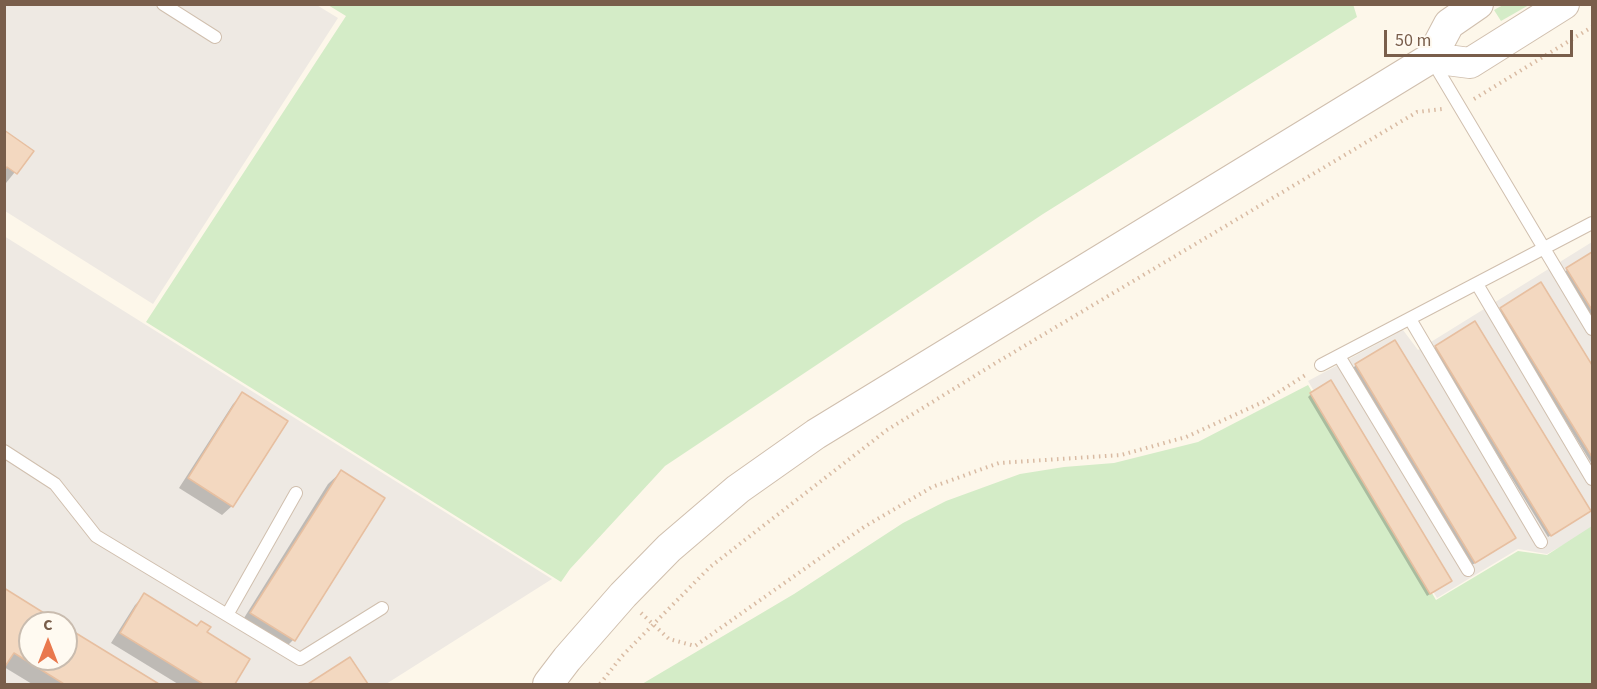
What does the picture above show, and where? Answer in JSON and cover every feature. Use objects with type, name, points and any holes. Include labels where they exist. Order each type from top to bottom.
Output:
[{"type":"street","points":[[548,684],[567,659],[669,548],[730,497],[816,434],[1431,58],[1449,24],[1478,4]]},
{"type":"street","points":[[1431,58],[1470,63],[1564,4]]},
{"type":"lane","points":[[163,4],[215,37]]},
{"type":"lane","points":[[1431,58],[1593,329]]},
{"type":"lane","points":[[1321,365],[1593,223]]},
{"type":"lane","points":[[1477,284],[1593,479]]},
{"type":"lane","points":[[1410,319],[1541,542]]},
{"type":"lane","points":[[1339,356],[1468,570]]},
{"type":"lane","points":[[4,452],[55,484],[96,536],[300,659],[382,609]]},
{"type":"lane","points":[[227,615],[296,493]]},
{"type":"path","points":[[600,684],[622,656],[710,567],[887,430],[1417,112],[1461,107],[1593,27]]},
{"type":"path","points":[[624,595],[669,639],[695,646],[864,527],[932,487],[999,463],[1121,455],[1186,437],[1263,402],[1321,365]]},
{"type":"shaded area","points":[[315,4],[338,18],[153,304],[5,211],[4,5]]},
{"type":"shaded area","points":[[4,236],[552,579],[386,684],[5,684]]},
{"type":"shaded area","points":[[1592,242],[1592,529],[1547,554],[1518,549],[1437,598],[1308,381],[1403,330],[1418,350]]},
{"type":"green space","points":[[1353,4],[1357,17],[1043,214],[665,466],[570,569],[561,582],[146,322],[346,16],[328,5]]},
{"type":"green space","points":[[1503,5],[1529,5],[1501,21],[1494,10]]},
{"type":"green space","points":[[1308,385],[1436,600],[1518,551],[1547,555],[1592,526],[1592,684],[642,684],[794,594],[903,523],[946,501],[1020,474],[1064,467],[1114,463],[1198,442]]},
{"type":"building","points":[[4,130],[34,151],[17,174],[7,167],[4,171]]},
{"type":"building","points":[[1592,252],[1592,310],[1566,268]]},
{"type":"building","points":[[1541,282],[1592,365],[1592,457],[1500,308]]},
{"type":"building","points":[[1475,321],[1591,511],[1551,536],[1435,346]]},
{"type":"building","points":[[1395,340],[1516,538],[1475,563],[1355,364]]},
{"type":"building","points":[[1331,380],[1452,581],[1430,594],[1310,393]]},
{"type":"building","points":[[242,392],[288,421],[233,507],[188,478]]},
{"type":"building","points":[[341,470],[385,498],[295,641],[250,613]]},
{"type":"building","points":[[4,588],[41,611],[18,611],[18,655],[14,653],[4,668]]},
{"type":"building","points":[[144,593],[197,626],[201,621],[211,627],[207,632],[250,659],[235,684],[203,684],[120,633]]},
{"type":"building","points":[[78,634],[159,684],[64,684],[43,671],[78,671]]},
{"type":"building","points":[[350,657],[368,684],[308,684]]}]
